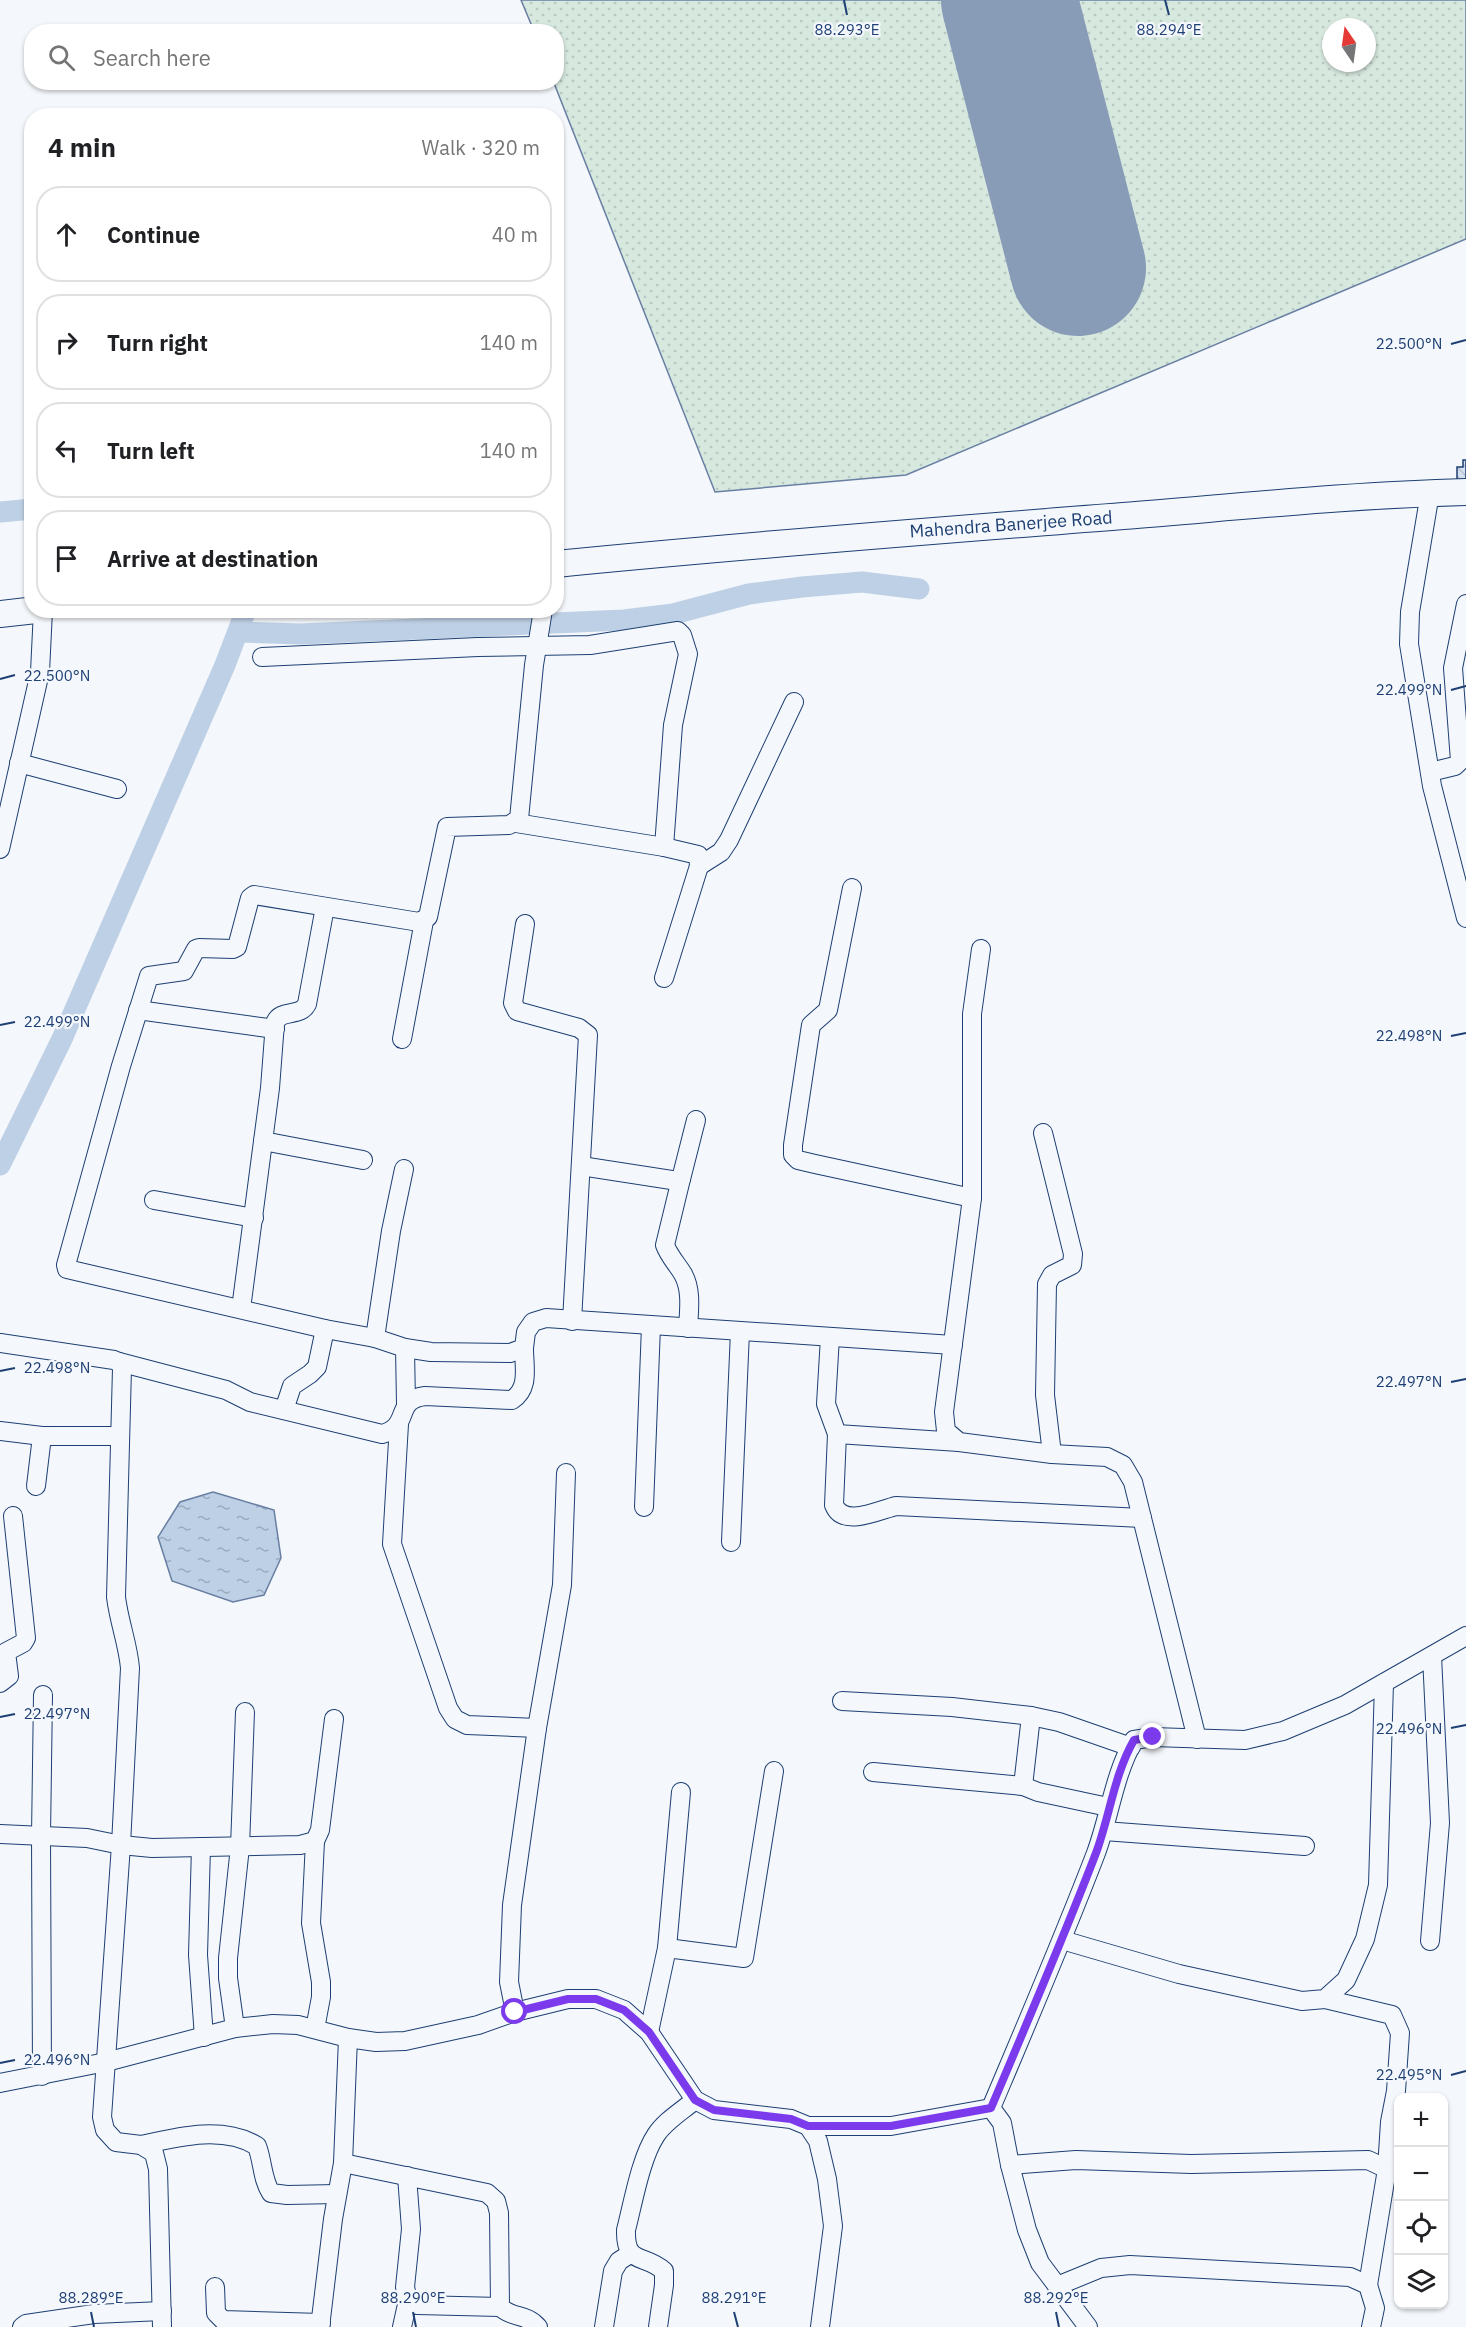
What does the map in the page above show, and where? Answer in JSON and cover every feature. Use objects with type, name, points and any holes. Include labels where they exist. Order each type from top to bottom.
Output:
[{"type":"street","points":[[1430,492],[1408,628],[1409,644],[1430,772],[1457,856],[1466,918]]},
{"type":"street","name":"Mahendra Banerjee Road","points":[[564,563],[736,546],[1125,516],[1282,501],[1466,492]]},
{"type":"street","points":[[1430,772],[1455,766],[1460,761],[1453,668],[1466,604]]},
{"type":"street","points":[[0,614],[24,611]]},
{"type":"street","points":[[0,849],[40,672],[43,618]]},
{"type":"street","points":[[516,823],[521,813],[542,618]]},
{"type":"street","points":[[262,657],[538,643],[591,645],[674,631],[682,635],[688,654],[672,733],[664,847]]},
{"type":"street","points":[[699,866],[721,852],[729,840],[794,702]]},
{"type":"street","points":[[19,763],[117,789]]},
{"type":"street","points":[[402,1039],[424,921],[428,917],[447,827],[516,823],[664,847],[698,855],[699,866],[664,978]]},
{"type":"street","points":[[852,888],[828,1010],[812,1025],[793,1155],[798,1160],[972,1198]]},
{"type":"street","points":[[424,921],[254,895],[250,898],[237,947],[233,949],[199,948],[184,971],[149,976],[66,1265],[67,1269],[325,1329],[375,1338],[405,1348],[431,1352],[510,1353],[524,1348]]},
{"type":"street","points":[[241,1309],[277,1018],[301,1012],[307,1004],[325,907]]},
{"type":"street","points":[[525,924],[514,1008],[517,1011],[579,1028],[588,1035],[572,1321]]},
{"type":"street","points":[[960,1442],[946,1431],[944,1412],[972,1198],[972,1014],[981,949]]},
{"type":"street","points":[[138,1010],[275,1029]]},
{"type":"street","points":[[688,1328],[689,1294],[686,1281],[668,1254],[665,1245],[696,1120]]},
{"type":"street","points":[[1043,1133],[1073,1254],[1072,1265],[1052,1275],[1047,1284],[1045,1395],[1052,1454]]},
{"type":"street","points":[[263,1141],[363,1160]]},
{"type":"street","points":[[581,1166],[674,1182],[681,1179]]},
{"type":"street","points":[[375,1338],[391,1231],[404,1169]]},
{"type":"street","points":[[154,1200],[254,1218]]},
{"type":"street","points":[[406,1404],[413,1398],[425,1396],[512,1400],[524,1389],[526,1332],[533,1322],[546,1318],[953,1345]]},
{"type":"street","points":[[644,1507],[651,1326]]},
{"type":"street","points":[[284,1410],[292,1386],[317,1367],[325,1329]]},
{"type":"street","points":[[731,1542],[740,1331]]},
{"type":"street","points":[[830,1336],[826,1404],[837,1434],[834,1505],[842,1516],[858,1517],[896,1506],[1142,1518]]},
{"type":"street","points":[[0,1343],[119,1362],[226,1390],[250,1402],[382,1434],[392,1432],[399,1424]]},
{"type":"street","points":[[405,1348],[406,1404],[399,1424],[392,1545],[448,1708],[455,1719],[467,1725],[537,1728]]},
{"type":"street","points":[[119,1362],[122,1368],[116,1597],[119,1622],[128,1645],[130,1668],[121,1845],[102,2117],[105,2130],[116,2142],[141,2145],[184,2136],[244,2138],[257,2146],[262,2159],[265,2183],[271,2193],[337,2194]]},
{"type":"street","points":[[0,1431],[42,1436],[120,1436]]},
{"type":"street","points":[[837,1434],[960,1442],[1052,1454],[1107,1457],[1123,1465],[1133,1482],[1197,1739]]},
{"type":"street","points":[[36,1486],[42,1436]]},
{"type":"street","points":[[515,2012],[509,1982],[512,1905],[537,1728],[562,1585],[566,1473]]},
{"type":"street","points":[[0,1683],[9,1677],[6,1652],[22,1643],[26,1638],[13,1516]]},
{"type":"street","points":[[991,2108],[1062,1941],[1104,1831],[1108,1807],[1134,1740],[1153,1737],[1245,1740],[1283,1731],[1345,1705],[1466,1636]]},
{"type":"street","points":[[1430,1941],[1440,1823],[1432,1656]]},
{"type":"street","points":[[1325,1999],[1346,1980],[1365,1939],[1378,1886],[1384,1683]]},
{"type":"street","points":[[42,2076],[43,1695]]},
{"type":"street","points":[[842,1701],[952,1707],[1031,1716],[1059,1722],[1131,1747]]},
{"type":"street","points":[[235,2028],[228,1978],[228,1958],[240,1847],[245,1712]]},
{"type":"street","points":[[1023,1786],[1031,1716]]},
{"type":"street","points":[[315,2029],[321,1997],[321,1982],[311,1923],[315,1840],[320,1830],[334,1719]]},
{"type":"street","points":[[667,1948],[744,1958],[774,1770]]},
{"type":"street","points":[[873,1772],[1023,1786],[1038,1792],[1108,1807]]},
{"type":"street","points":[[649,2032],[667,1948],[681,1792]]},
{"type":"street","points":[[1104,1831],[1305,1846]]},
{"type":"street","points":[[0,1834],[87,1838],[121,1845],[201,1847],[300,1845],[315,1840]]},
{"type":"street","points":[[201,1847],[198,1955],[204,2037]]},
{"type":"street","points":[[1062,1941],[1179,1974],[1290,1999],[1302,2001],[1325,1999],[1392,2015],[1400,2033],[1387,2169],[1368,2285],[1375,2308],[1371,2327]]},
{"type":"street","points":[[0,2083],[106,2062],[235,2028],[273,2024],[298,2025],[348,2038],[376,2042],[405,2041],[478,2025],[515,2012],[568,1999],[596,1999],[624,2010],[649,2032],[695,2100],[714,2110],[791,2119],[808,2126],[891,2126],[991,2108]]},
{"type":"street","points":[[215,2287],[216,2313],[223,2320],[321,2325],[343,2163],[348,2038]]},
{"type":"street","points":[[658,2327],[664,2271],[656,2264],[640,2260],[630,2254],[626,2243],[626,2230],[648,2149],[656,2134],[695,2100]]},
{"type":"street","points":[[991,2108],[1002,2123],[1027,2230],[1040,2263],[1088,2327]]},
{"type":"street","points":[[808,2126],[818,2141],[825,2169],[833,2226],[820,2327]]},
{"type":"street","points":[[22,2327],[26,2324],[94,2314],[162,2319],[158,2169],[154,2153],[141,2145]]},
{"type":"street","points":[[1010,2165],[1076,2160],[1191,2164],[1368,2160],[1387,2169]]},
{"type":"street","points":[[343,2163],[487,2193],[496,2201],[499,2213],[500,2307]]},
{"type":"street","points":[[402,2327],[408,2300],[405,2287],[411,2229],[407,2176]]},
{"type":"street","points":[[604,2327],[613,2271],[619,2261],[630,2254]]},
{"type":"street","points":[[1057,2286],[1101,2268],[1130,2265],[1350,2277],[1368,2285]]},
{"type":"street","points":[[408,2300],[417,2305],[500,2307],[507,2314],[530,2318],[538,2327]]},
{"type":"shaded area","points":[[521,0],[976,0],[1050,280],[1133,259],[1065,0],[1466,0],[1466,239],[906,475],[715,492],[557,90],[564,90],[564,24],[531,24]]},
{"type":"water","points":[[213,1492],[274,1510],[281,1558],[264,1595],[233,1602],[172,1581],[158,1537],[180,1502]]},
{"type":"building","points":[[1463,460],[1466,460],[1466,482],[1457,482],[1457,467],[1463,467]]},
{"type":"waterway","points":[[0,512],[24,510]]},
{"type":"waterway","points":[[238,632],[300,634],[624,620],[673,614],[749,594],[802,587],[862,582],[919,589]]},
{"type":"waterway","points":[[0,1165],[62,1039],[225,665],[243,618]]},
{"type":"runway","points":[[1009,0],[1078,268]]},
{"type":"route","points":[[515,2012],[568,1999],[596,1999],[624,2010],[649,2032],[684,2087],[695,2100],[714,2110],[791,2119],[808,2126],[891,2126],[991,2108],[1062,1941],[1104,1831],[1108,1807],[1126,1755],[1134,1740],[1153,1737]]}]
